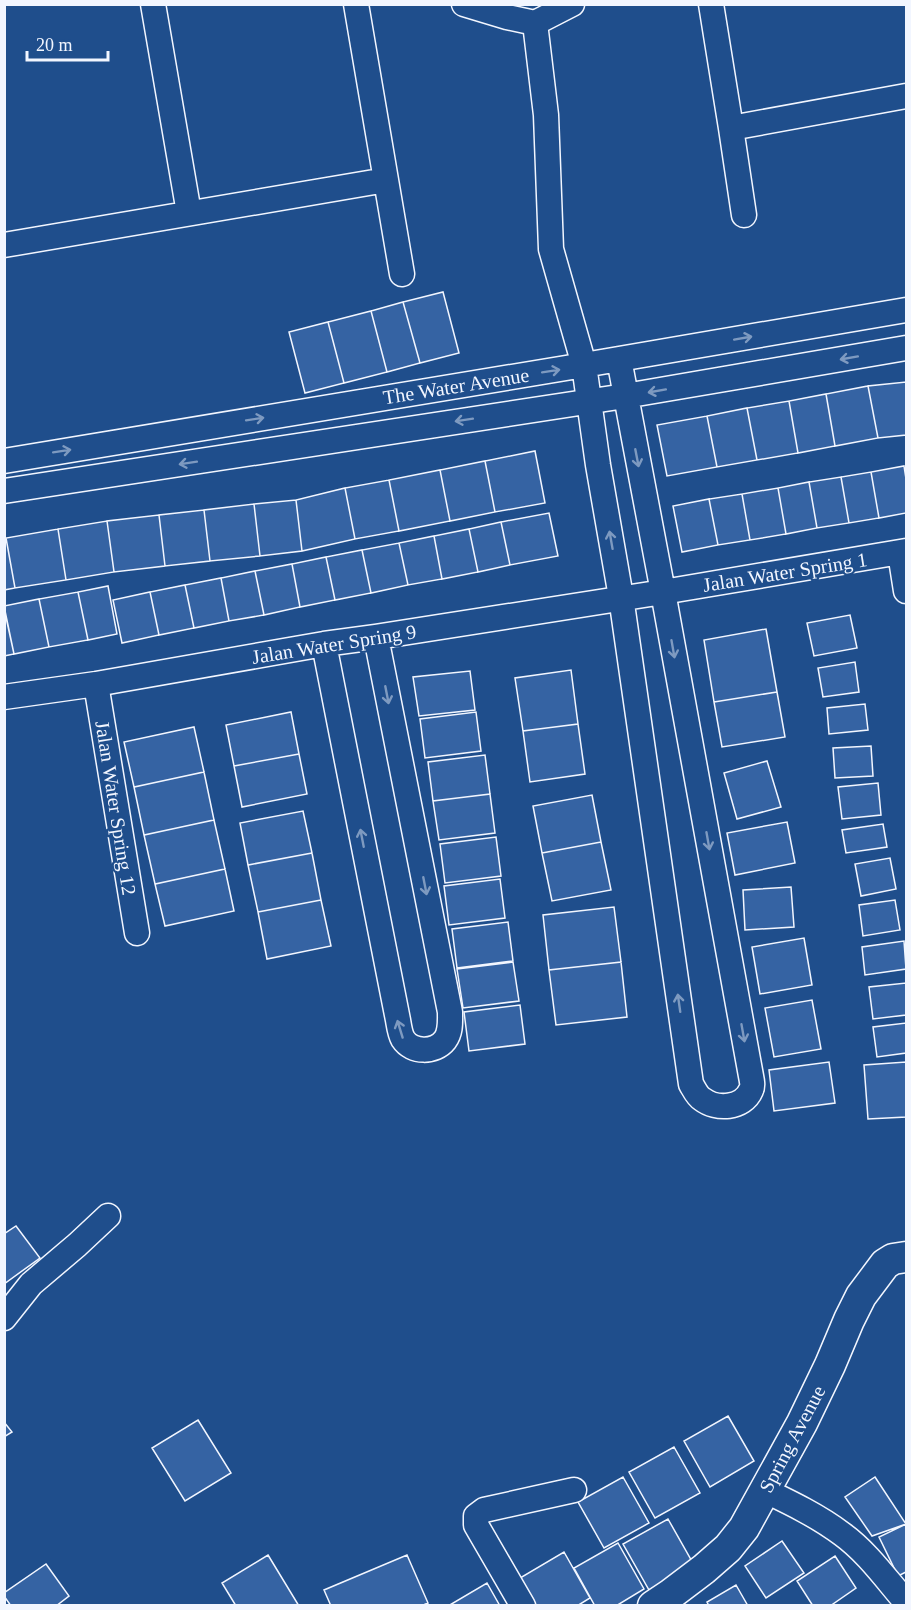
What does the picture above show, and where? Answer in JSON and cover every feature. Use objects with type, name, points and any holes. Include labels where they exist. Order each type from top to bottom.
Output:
[{"type":"street","points":[[153,4],[189,213]]},
{"type":"street","points":[[356,4],[402,274]]},
{"type":"street","points":[[464,4],[536,23],[572,4]]},
{"type":"street","points":[[711,4],[744,215]]},
{"type":"street","points":[[536,23],[546,115],[551,249],[584,365],[598,465],[621,597],[691,1084],[700,1099],[713,1105],[730,1107],[746,1098],[752,1088],[751,1076],[619,359]]},
{"type":"street","points":[[731,128],[906,96]]},
{"type":"street","points":[[4,245],[386,180]]},
{"type":"street","name":"The Water Avenue","points":[[4,461],[906,310]]},
{"type":"street","name":"The Water Avenue","points":[[4,491],[625,396],[906,348]]},
{"type":"street","points":[[903,552],[906,591]]},
{"type":"street","name":"Jalan Water Spring 1","points":[[663,592],[903,552]]},
{"type":"street","name":"Jalan Water Spring 9","points":[[4,697],[96,684],[324,644],[663,592]]},
{"type":"street","points":[[324,644],[398,1020],[403,1039],[412,1048],[426,1050],[436,1047],[445,1040],[450,1029],[450,1012],[376,637]]},
{"type":"street","name":"Jalan Water Spring 12","points":[[96,684],[136,933]]},
{"type":"street","points":[[4,1318],[31,1284],[108,1216]]},
{"type":"street","name":"Spring Avenue","points":[[653,1605],[704,1569],[728,1548],[744,1528],[802,1423],[861,1296],[885,1264],[893,1259],[906,1257]]},
{"type":"street","points":[[523,1605],[476,1525],[476,1516],[484,1510],[574,1490]]},
{"type":"street","points":[[764,1490],[809,1512],[843,1534],[871,1561],[906,1602]]},
{"type":"building","points":[[443,292],[459,353],[420,363],[403,302]]},
{"type":"building","points":[[403,302],[420,363],[387,372],[371,311]]},
{"type":"building","points":[[371,311],[387,372],[344,383],[328,322]]},
{"type":"building","points":[[328,322],[344,383],[305,393],[289,332]]},
{"type":"building","points":[[906,382],[906,435],[878,438],[868,386]]},
{"type":"building","points":[[868,386],[878,438],[835,446],[826,394]]},
{"type":"building","points":[[826,394],[835,446],[798,453],[789,401]]},
{"type":"building","points":[[789,401],[798,453],[757,460],[747,408]]},
{"type":"building","points":[[747,408],[757,460],[717,467],[707,416]]},
{"type":"building","points":[[707,416],[717,467],[667,476],[657,425]]},
{"type":"building","points":[[535,451],[545,503],[495,512],[485,461]]},
{"type":"building","points":[[485,461],[495,512],[450,521],[440,470]]},
{"type":"building","points":[[904,466],[906,513],[879,518],[871,472]]},
{"type":"building","points":[[440,470],[450,521],[399,531],[389,480]]},
{"type":"building","points":[[871,472],[879,518],[849,523],[841,477]]},
{"type":"building","points":[[841,477],[849,523],[817,528],[809,482]]},
{"type":"building","points":[[389,480],[399,531],[355,539],[345,488]]},
{"type":"building","points":[[809,482],[817,528],[786,534],[778,488]]},
{"type":"building","points":[[345,488],[355,539],[302,551],[296,500]]},
{"type":"building","points":[[778,488],[786,534],[750,540],[742,494]]},
{"type":"building","points":[[742,494],[750,540],[718,545],[709,499]]},
{"type":"building","points":[[709,499],[718,545],[682,552],[673,506]]},
{"type":"building","points":[[296,500],[302,551],[260,556],[254,504]]},
{"type":"building","points":[[254,504],[260,556],[210,561],[204,510]]},
{"type":"building","points":[[204,510],[210,561],[165,566],[159,515]]},
{"type":"building","points":[[549,513],[558,556],[510,565],[501,522]]},
{"type":"building","points":[[159,515],[165,566],[114,572],[107,521]]},
{"type":"building","points":[[107,521],[114,572],[66,580],[58,529]]},
{"type":"building","points":[[501,522],[510,565],[478,572],[469,529]]},
{"type":"building","points":[[58,529],[66,580],[15,588],[6,538]]},
{"type":"building","points":[[469,529],[478,572],[442,579],[434,536]]},
{"type":"building","points":[[434,536],[442,579],[408,585],[399,543]]},
{"type":"building","points":[[4,538],[6,538],[15,588],[4,590]]},
{"type":"building","points":[[399,543],[408,585],[371,593],[362,550]]},
{"type":"building","points":[[362,550],[371,593],[335,600],[326,557]]},
{"type":"building","points":[[326,557],[335,600],[300,607],[292,564]]},
{"type":"building","points":[[292,564],[300,607],[264,615],[255,571]]},
{"type":"building","points":[[255,571],[264,615],[229,621],[221,578]]},
{"type":"building","points":[[221,578],[229,621],[194,628],[185,585]]},
{"type":"building","points":[[185,585],[194,628],[159,635],[150,592]]},
{"type":"building","points":[[108,586],[117,634],[88,640],[78,592]]},
{"type":"building","points":[[78,592],[88,640],[49,647],[39,599]]},
{"type":"building","points":[[150,592],[159,635],[122,643],[113,600]]},
{"type":"building","points":[[39,599],[49,647],[14,654],[4,606]]},
{"type":"building","points":[[4,608],[14,654],[4,656]]},
{"type":"building","points":[[850,615],[857,648],[814,656],[807,623]]},
{"type":"building","points":[[766,629],[777,692],[714,702],[704,640]]},
{"type":"building","points":[[855,662],[859,692],[823,697],[818,668]]},
{"type":"building","points":[[571,670],[578,724],[523,731],[515,678]]},
{"type":"building","points":[[470,671],[475,710],[419,716],[413,677]]},
{"type":"building","points":[[777,692],[785,737],[722,747],[714,702]]},
{"type":"building","points":[[865,704],[868,730],[829,734],[827,708]]},
{"type":"building","points":[[291,712],[299,754],[234,766],[226,725]]},
{"type":"building","points":[[476,712],[481,751],[425,758],[420,719]]},
{"type":"building","points":[[578,724],[585,774],[530,782],[523,731]]},
{"type":"building","points":[[194,727],[204,772],[134,787],[124,742]]},
{"type":"building","points":[[871,746],[873,776],[835,778],[833,748]]},
{"type":"building","points":[[299,754],[307,794],[242,807],[234,766]]},
{"type":"building","points":[[485,755],[490,794],[433,801],[428,762]]},
{"type":"building","points":[[767,761],[781,807],[737,819],[724,773]]},
{"type":"building","points":[[204,772],[214,820],[144,835],[134,787]]},
{"type":"building","points":[[878,783],[881,815],[842,819],[838,787]]},
{"type":"building","points":[[490,794],[495,833],[439,840],[433,801]]},
{"type":"building","points":[[592,795],[601,842],[542,853],[533,806]]},
{"type":"building","points":[[303,811],[312,853],[248,865],[240,823]]},
{"type":"building","points":[[214,820],[225,869],[155,884],[144,835]]},
{"type":"building","points":[[787,822],[795,863],[735,875],[727,833]]},
{"type":"building","points":[[883,824],[887,847],[846,853],[842,830]]},
{"type":"building","points":[[496,837],[501,876],[445,883],[440,844]]},
{"type":"building","points":[[601,842],[611,890],[552,901],[542,853]]},
{"type":"building","points":[[312,853],[321,900],[258,912],[248,865]]},
{"type":"building","points":[[890,858],[896,889],[861,896],[855,864]]},
{"type":"building","points":[[225,869],[234,911],[165,926],[155,884]]},
{"type":"building","points":[[500,879],[505,918],[449,925],[444,886]]},
{"type":"building","points":[[791,887],[794,927],[745,930],[743,890]]},
{"type":"building","points":[[321,900],[331,946],[267,959],[258,912]]},
{"type":"building","points":[[895,900],[900,930],[863,936],[859,905]]},
{"type":"building","points":[[614,907],[621,962],[549,970],[543,915]]},
{"type":"building","points":[[508,922],[513,961],[457,968],[452,929]]},
{"type":"building","points":[[804,938],[812,985],[760,994],[752,947]]},
{"type":"building","points":[[904,941],[906,969],[865,975],[862,947]]},
{"type":"building","points":[[513,962],[519,1001],[463,1008],[457,969]]},
{"type":"building","points":[[621,962],[627,1017],[556,1025],[549,970]]},
{"type":"building","points":[[906,983],[906,1015],[873,1019],[869,987]]},
{"type":"building","points":[[812,1000],[821,1049],[774,1057],[765,1008]]},
{"type":"building","points":[[520,1005],[525,1044],[469,1051],[464,1012]]},
{"type":"building","points":[[906,1023],[906,1053],[877,1057],[873,1027]]},
{"type":"building","points":[[829,1062],[835,1103],[774,1111],[769,1070]]},
{"type":"building","points":[[906,1062],[906,1117],[868,1119],[864,1065]]},
{"type":"building","points":[[16,1226],[40,1258],[4,1284],[4,1234]]},
{"type":"building","points":[[728,1416],[754,1461],[710,1487],[684,1441]]},
{"type":"building","points":[[198,1420],[231,1473],[185,1501],[152,1448]]},
{"type":"building","points":[[4,1422],[12,1432],[4,1437]]},
{"type":"building","points":[[674,1447],[700,1493],[655,1518],[629,1472]]},
{"type":"building","points":[[623,1477],[649,1523],[604,1548],[578,1502]]},
{"type":"building","points":[[875,1477],[906,1524],[872,1536],[845,1497]]},
{"type":"building","points":[[668,1519],[694,1565],[649,1590],[623,1544]]},
{"type":"building","points":[[906,1524],[906,1572],[898,1576],[879,1537]]},
{"type":"building","points":[[782,1541],[804,1573],[766,1598],[745,1566]]},
{"type":"building","points":[[618,1543],[644,1589],[616,1606],[595,1606],[574,1568]]},
{"type":"building","points":[[564,1552],[590,1598],[577,1606],[535,1606],[520,1578]]},
{"type":"building","points":[[268,1555],[299,1606],[236,1606],[222,1583]]},
{"type":"building","points":[[407,1555],[428,1603],[421,1606],[331,1606],[324,1590]]},
{"type":"building","points":[[835,1556],[856,1588],[830,1606],[813,1606],[797,1581]]},
{"type":"building","points":[[46,1564],[69,1596],[56,1606],[11,1606],[4,1593]]},
{"type":"building","points":[[487,1583],[500,1606],[448,1606]]},
{"type":"building","points":[[736,1585],[748,1606],[709,1606],[707,1602]]}]
